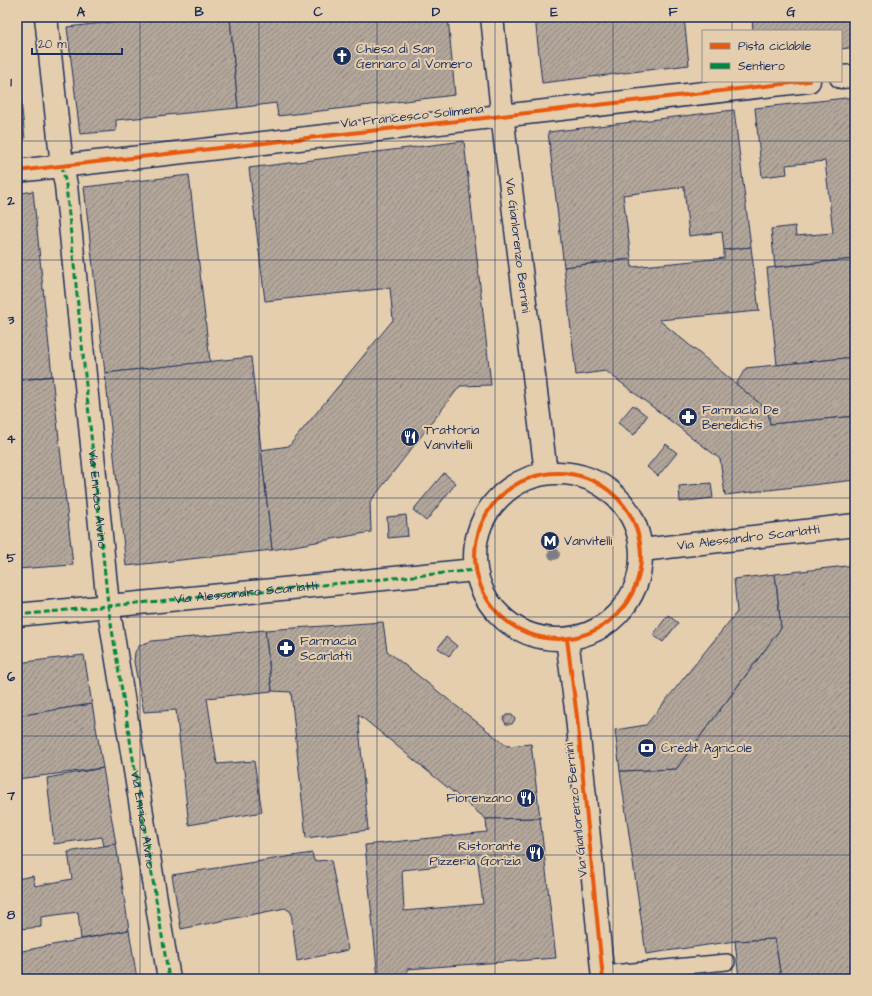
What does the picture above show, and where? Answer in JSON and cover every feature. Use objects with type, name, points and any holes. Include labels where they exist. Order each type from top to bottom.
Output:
[{"type":"street","name":"Via Enrico Alvino","points":[[46,17],[62,166],[66,185],[108,605],[169,979]]},
{"type":"street","name":"Via Gianlorenzo Bernini","points":[[492,17],[502,117],[546,473]]},
{"type":"street","points":[[842,77],[855,76]]},
{"type":"street","name":"Via Francesco Solimena","points":[[17,171],[800,82]]},
{"type":"street","points":[[546,473],[572,474],[598,483],[620,499],[635,522],[642,550],[639,578],[626,605],[606,624],[587,635],[567,639],[549,639],[525,633],[501,617],[484,596],[475,570],[475,544],[483,518],[498,498],[520,481],[546,473]]},
{"type":"street","name":"Via Alessandro Scarlatti","points":[[642,550],[855,525]]},
{"type":"street","name":"Via Alessandro Scarlatti","points":[[17,615],[475,570]]},
{"type":"street","name":"Via Gianlorenzo Bernini","points":[[567,639],[576,709],[602,977]]},
{"type":"lane","points":[[602,977],[727,962]]},
{"type":"building","points":[[157,17],[230,17],[238,108],[116,120],[116,131],[80,134],[67,27]]},
{"type":"building","name":"Chiesa di San Gennaro al Vomero","points":[[230,17],[448,17],[455,95],[278,116],[276,103],[238,108]]},
{"type":"building","points":[[535,17],[684,17],[689,65],[542,83]]},
{"type":"building","points":[[752,17],[855,17],[855,47],[842,49],[842,30],[753,30]]},
{"type":"building","points":[[17,62],[25,139],[17,140]]},
{"type":"building","points":[[855,97],[855,259],[775,267],[771,229],[795,226],[796,236],[833,233],[825,161],[786,165],[787,174],[762,177],[755,108]]},
{"type":"building","points":[[734,110],[751,247],[724,250],[722,232],[689,236],[684,187],[623,195],[631,259],[564,267],[548,132]]},
{"type":"building","points":[[464,141],[491,385],[460,386],[370,502],[371,532],[272,550],[261,450],[289,446],[393,320],[390,288],[265,301],[249,168]]},
{"type":"building","points":[[189,175],[210,362],[105,373],[84,187]]},
{"type":"building","points":[[33,191],[52,376],[17,381],[17,194]]},
{"type":"building","points":[[751,247],[759,311],[659,320],[768,410],[770,424],[855,416],[855,480],[725,495],[720,459],[606,371],[576,375],[564,267],[631,259],[632,267],[724,258],[724,250]]},
{"type":"building","points":[[855,259],[855,357],[777,365],[767,268]]},
{"type":"building","points":[[251,357],[272,550],[126,566],[105,373]]},
{"type":"building","points":[[855,357],[855,416],[770,424],[768,410],[736,384],[746,368]]},
{"type":"building","points":[[52,376],[73,565],[17,569],[17,381]]},
{"type":"building","points":[[633,405],[647,416],[634,435],[618,423]]},
{"type":"building","points":[[666,444],[677,453],[658,476],[647,467]]},
{"type":"building","points":[[444,473],[456,483],[426,521],[413,510]]},
{"type":"building","points":[[711,483],[713,498],[680,502],[679,486]]},
{"type":"building","points":[[406,515],[408,536],[388,538],[387,517]]},
{"type":"building","points":[[855,565],[855,979],[781,979],[775,939],[735,941],[646,954],[620,771],[676,769],[781,628],[775,574]]},
{"type":"building","points":[[775,574],[781,628],[676,769],[620,771],[615,730],[646,725],[737,612],[734,579]]},
{"type":"building","points":[[668,615],[678,623],[663,642],[653,635]]},
{"type":"building","points":[[383,622],[387,651],[507,746],[531,744],[540,818],[486,819],[358,714],[368,830],[306,838],[291,692],[272,691],[265,630]]},
{"type":"building","points":[[265,630],[272,691],[207,698],[217,764],[254,761],[262,812],[189,825],[176,710],[144,712],[134,662],[135,652],[140,645],[152,641]]},
{"type":"building","points":[[446,637],[457,646],[449,656],[438,648]]},
{"type":"building","points":[[84,655],[92,704],[17,716],[17,663]]},
{"type":"building","points":[[92,704],[103,768],[17,779],[17,716]]},
{"type":"building","points":[[506,715],[512,715],[515,719],[512,724],[506,724],[503,719]]},
{"type":"building","points":[[103,768],[116,844],[104,846],[102,837],[54,844],[47,778]]},
{"type":"building","points":[[540,818],[556,958],[407,969],[407,979],[378,979],[365,845],[487,832],[486,819]],"holes":[[[478,862],[483,904],[404,911],[402,870]]]},
{"type":"building","points":[[116,844],[129,930],[81,939],[78,912],[41,917],[41,927],[20,929],[17,913],[17,879],[33,876],[35,886],[72,879],[68,852]]},
{"type":"building","points":[[312,853],[314,861],[331,860],[348,950],[297,961],[291,912],[285,908],[181,929],[172,875]]},
{"type":"building","points":[[129,930],[137,979],[17,979],[17,952]]},
{"type":"building","points":[[775,939],[781,979],[739,979],[735,941]]},
{"type":"marked path","points":[[62,166],[66,185],[108,605],[169,979]]},
{"type":"marked path","points":[[17,615],[475,570]]},
{"type":"cycle path","points":[[17,171],[800,82]]},
{"type":"cycle path","points":[[550,473],[566,473],[590,479],[617,497],[635,524],[641,548],[641,556],[641,564],[635,588],[617,615],[590,633],[566,639],[550,639],[526,633],[505,620],[494,609],[481,588],[475,564],[475,548],[481,524],[494,503],[505,492],[526,479],[550,473]]},
{"type":"cycle path","points":[[567,639],[577,717],[603,979]]},
{"type":"place","name":"Chiesa di San Gennaro al Vomero","points":[[342,56]]},
{"type":"place","name":"Farmacia De Benedictis","points":[[688,417]]},
{"type":"place","name":"Trattoria Vanvitelli","points":[[410,437]]},
{"type":"place","name":"Vanvitelli","points":[[550,541]]},
{"type":"place","name":"Farmacia Scarlatti","points":[[286,648]]},
{"type":"place","name":"Crédit Agricole","points":[[647,748]]},
{"type":"place","name":"Fiorenzano","points":[[526,798]]},
{"type":"place","name":"Ristorante Pizzeria Gorizia","points":[[535,853]]}]
